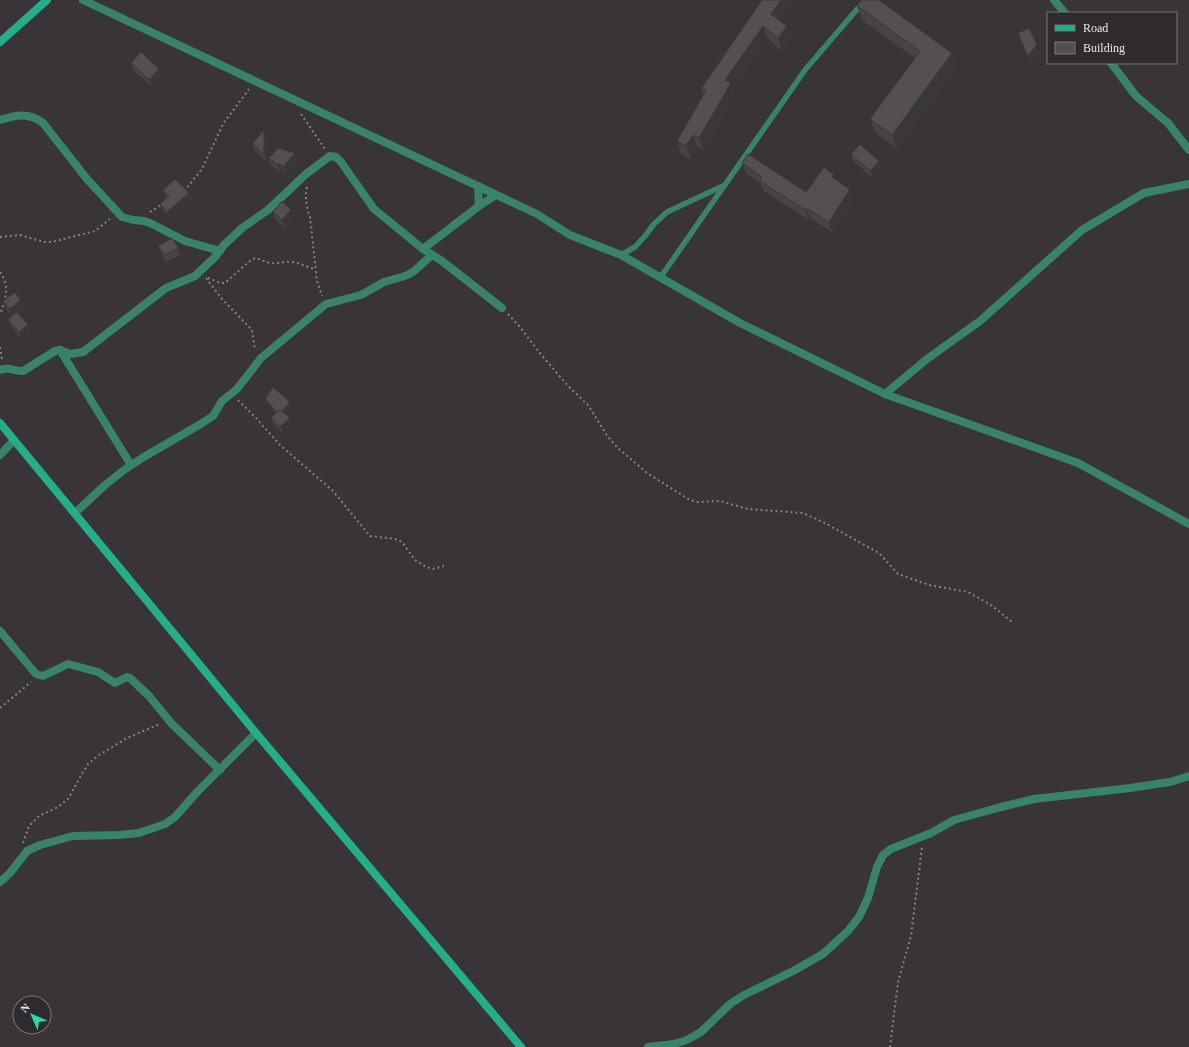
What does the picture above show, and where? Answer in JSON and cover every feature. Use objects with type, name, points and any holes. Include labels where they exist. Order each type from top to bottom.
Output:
[{"type":"main road","points":[[0,42],[47,0]]},
{"type":"main road","points":[[0,423],[256,733],[521,1047]]},
{"type":"street","points":[[83,0],[290,99],[537,214],[570,235],[621,255],[740,323],[885,394],[1078,463],[1189,524]]},
{"type":"street","points":[[1054,0],[1064,12]]},
{"type":"street","points":[[1112,64],[1136,96],[1168,124],[1189,150]]},
{"type":"street","points":[[0,120],[8,117],[25,115],[36,118],[43,123],[96,189],[122,217],[144,221],[159,226],[185,241],[220,251]]},
{"type":"street","points":[[0,370],[9,368],[23,371],[49,354],[60,350],[70,354],[83,352],[166,288],[202,275],[224,245],[242,228],[268,210],[306,174],[330,156],[336,157],[341,162],[374,210],[502,308]]},
{"type":"street","points":[[885,394],[927,359],[980,321],[1082,230],[1144,193],[1189,184]]},
{"type":"street","points":[[478,186],[479,206]]},
{"type":"street","points":[[423,249],[479,206],[496,195]]},
{"type":"street","points":[[75,513],[104,486],[131,465],[212,416],[222,400],[237,389],[258,361],[326,304],[361,295],[384,282],[405,276],[413,272],[432,255]]},
{"type":"street","points":[[60,350],[131,465]]},
{"type":"street","points":[[0,455],[14,440]]},
{"type":"street","points":[[0,631],[38,676],[42,676],[68,664],[98,672],[115,682],[127,677],[130,678],[149,696],[168,719],[220,770]]},
{"type":"street","points":[[0,882],[32,848],[60,838],[73,836],[119,836],[139,833],[165,824],[176,817],[198,791],[256,733]]},
{"type":"street","points":[[648,1047],[674,1044],[687,1040],[701,1032],[730,1004],[744,995],[795,970],[823,954],[848,931],[859,917],[868,898],[877,867],[883,855],[891,849],[923,836],[954,820],[1001,807],[1034,799],[1170,782],[1189,776]]},
{"type":"lane","points":[[660,278],[805,70],[865,0]]},
{"type":"lane","points":[[621,255],[634,247],[654,224],[667,212],[725,184]]},
{"type":"path","points":[[181,193],[202,169],[223,124],[255,82]]},
{"type":"path","points":[[290,99],[330,156]]},
{"type":"path","points":[[306,174],[307,184],[305,199],[310,217],[317,281],[326,304]]},
{"type":"path","points":[[137,220],[166,202]]},
{"type":"path","points":[[0,237],[20,235],[44,242],[52,242],[95,231],[108,220],[122,217]]},
{"type":"path","points":[[202,275],[220,283],[225,283],[252,259],[256,258],[273,263],[297,263],[308,268],[316,269]]},
{"type":"path","points":[[0,272],[4,278],[7,288],[0,315]]},
{"type":"path","points":[[202,275],[222,299],[252,330],[258,361]]},
{"type":"path","points":[[502,308],[520,326],[539,352],[568,386],[588,405],[608,437],[618,448],[647,473],[684,497],[697,502],[720,501],[748,508],[803,513],[879,553],[898,574],[928,585],[968,592],[991,605],[1012,622]]},
{"type":"path","points":[[231,394],[256,418],[280,445],[333,491],[370,536],[402,542],[410,555],[426,567],[433,568],[444,566]]},
{"type":"path","points":[[0,708],[38,676]]},
{"type":"path","points":[[23,856],[22,847],[28,826],[39,816],[58,808],[68,799],[88,764],[115,745],[168,719]]},
{"type":"path","points":[[890,1047],[898,982],[911,936],[923,836]]},
{"type":"building","points":[[762,0],[781,0],[771,14],[787,26],[778,38],[763,26],[725,80],[731,83],[699,138],[693,135],[686,146],[677,141],[706,90],[701,89]]},
{"type":"building","points":[[862,0],[879,0],[952,53],[892,135],[870,119],[920,51],[857,6]]},
{"type":"building","points":[[1029,28],[1037,45],[1028,56],[1018,33]]},
{"type":"building","points":[[141,52],[159,69],[149,80],[131,63]]},
{"type":"building","points":[[264,130],[264,154],[252,144]]},
{"type":"building","points":[[860,144],[879,161],[870,171],[851,154]]},
{"type":"building","points":[[278,148],[295,153],[283,167],[279,163],[278,165],[269,158]]},
{"type":"building","points":[[748,154],[806,192],[824,167],[834,175],[832,177],[850,189],[829,222],[806,208],[805,210],[760,181],[761,176],[742,163]]},
{"type":"building","points":[[175,179],[189,193],[167,212],[160,204],[169,196],[163,190]]},
{"type":"building","points":[[282,201],[291,210],[282,220],[273,212]]},
{"type":"building","points":[[172,238],[178,248],[164,255],[158,246]]},
{"type":"building","points":[[15,292],[21,300],[9,309],[3,301]]},
{"type":"building","points":[[17,312],[28,325],[19,332],[8,319]]},
{"type":"building","points":[[273,387],[290,402],[282,411],[280,409],[277,412],[265,399]]},
{"type":"building","points":[[280,409],[290,418],[280,427],[271,418]]}]
